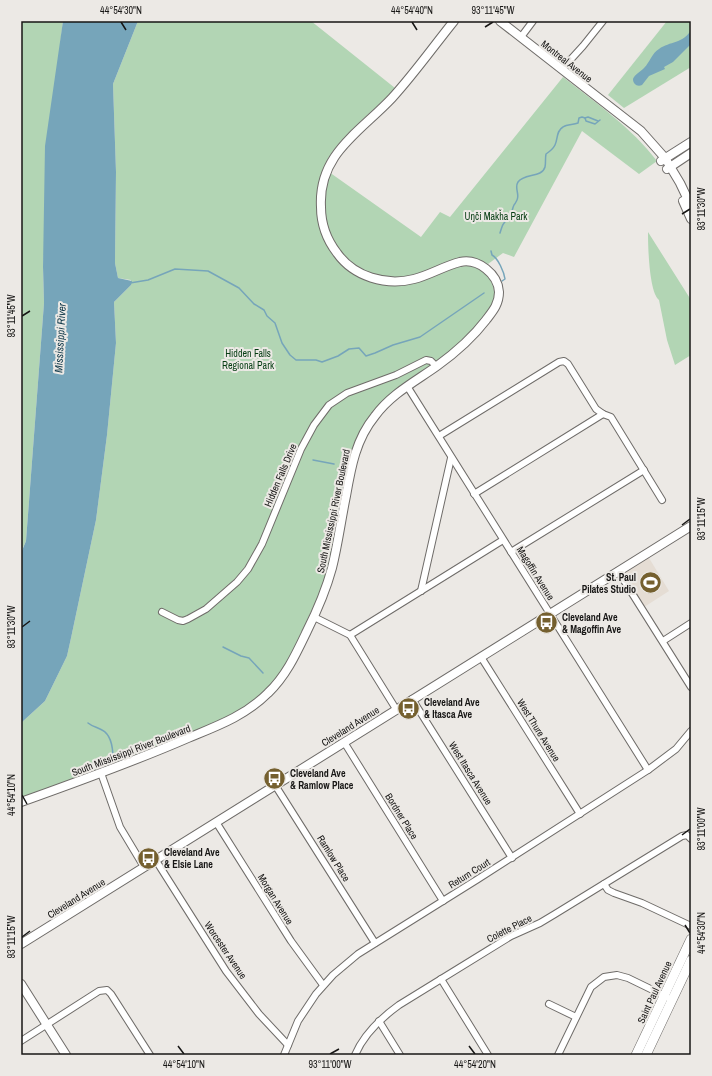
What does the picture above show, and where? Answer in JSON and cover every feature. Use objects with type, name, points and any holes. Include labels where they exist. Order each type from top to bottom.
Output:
[{"type":"main road","name":"Saint Paul Avenue","points":[[646,1055],[691,939]]},
{"type":"main road","name":"Saint Paul Avenue","points":[[636,1055],[691,960]]},
{"type":"street","name":"South Mississippi River Boulevard","points":[[21,802],[153,753],[230,721],[254,705],[271,690],[293,661],[323,596],[332,568],[352,464],[356,448],[364,431],[376,414],[385,405],[407,386],[436,366],[466,342],[496,307],[499,290],[495,279],[481,266],[465,261],[403,281],[386,281],[367,276],[346,263],[336,253],[327,237],[322,218],[321,197],[325,176],[333,158],[338,151],[392,97],[454,21]]},
{"type":"street","name":"Montreal Avenue","points":[[500,21],[641,131],[680,183],[691,206]]},
{"type":"street","points":[[520,37],[533,21]]},
{"type":"street","points":[[562,69],[603,21]]},
{"type":"street","points":[[663,160],[691,142]]},
{"type":"street","points":[[668,168],[691,153]]},
{"type":"street","name":"Montreal Avenue","points":[[668,168],[691,219]]},
{"type":"street","name":"Hidden Falls Drive","points":[[162,612],[178,620],[188,619],[206,609],[237,582],[248,568],[262,544],[301,449],[314,425],[329,405],[347,393],[396,375],[426,360],[431,361],[436,366]]},
{"type":"street","points":[[439,436],[559,362],[564,361],[596,409],[611,417],[662,500]]},
{"type":"street","name":"Magoffin Avenue","points":[[407,386],[648,770]]},
{"type":"street","points":[[474,494],[603,414]]},
{"type":"street","points":[[421,591],[451,458]]},
{"type":"street","points":[[511,552],[644,470]]},
{"type":"street","name":"Cleveland Avenue","points":[[21,944],[691,526]]},
{"type":"street","points":[[350,635],[504,540]]},
{"type":"street","points":[[618,571],[691,687]]},
{"type":"street","points":[[314,617],[350,635],[396,709]]},
{"type":"street","points":[[663,641],[691,623]]},
{"type":"street","name":"West Thure Avenue","points":[[481,657],[580,814]]},
{"type":"street","name":"West Itasca Avenue","points":[[412,699],[512,858]]},
{"type":"street","name":"Return Court","points":[[284,1055],[298,1021],[307,1007],[323,985],[345,964],[375,943],[512,858],[648,770],[676,749],[691,731]]},
{"type":"street","name":"Bordner Place","points":[[344,742],[443,901]]},
{"type":"street","points":[[101,773],[120,827],[144,867]]},
{"type":"street","name":"Ramlow Place","points":[[275,785],[375,943]]},
{"type":"street","name":"Morgan Avenue","points":[[216,822],[291,941],[323,985]]},
{"type":"street","name":"Colette Place","points":[[354,1055],[363,1040],[379,1021],[399,1005],[511,936],[540,924],[682,836],[689,837]]},
{"type":"street","name":"Worcester Avenue","points":[[155,859],[226,971],[259,1014],[288,1045]]},
{"type":"street","points":[[604,884],[608,890],[614,894],[642,903],[691,926]]},
{"type":"street","points":[[558,1055],[591,987],[600,979],[611,975],[628,978],[669,997]]},
{"type":"street","points":[[441,979],[488,1055]]},
{"type":"street","points":[[21,984],[66,1055]]},
{"type":"street","points":[[21,1041],[99,991],[106,990],[111,994],[150,1055]]},
{"type":"street","points":[[550,1004],[576,1017]]},
{"type":"street","points":[[379,1021],[400,1055]]},
{"type":"shaded area","points":[[646,553],[669,591],[641,609],[617,572]]},
{"type":"green space","points":[[21,21],[63,21],[43,267],[44,303],[26,541],[21,552]]},
{"type":"green space","name":"Hidden Falls Regional Park","points":[[138,21],[311,21],[395,88],[337,146],[323,169],[318,188],[317,208],[320,227],[327,244],[337,260],[351,272],[369,281],[389,285],[415,283],[455,268],[469,266],[482,271],[486,275],[494,288],[494,298],[488,312],[474,328],[454,347],[429,367],[387,397],[376,408],[362,428],[349,459],[323,586],[287,663],[276,679],[263,693],[241,710],[206,729],[21,799],[21,723],[45,701],[67,656],[96,520],[107,435],[116,343],[114,302],[131,285],[131,280],[118,278],[115,263],[116,172],[113,84]]},
{"type":"green space","points":[[667,21],[691,21],[691,67],[624,108],[608,95]]},
{"type":"green space","name":"Uŋči Makȟa Park","points":[[563,77],[601,106],[625,127],[657,161],[639,174],[582,131],[514,257],[503,253],[488,264],[474,258],[464,258],[418,275],[402,278],[391,278],[380,277],[369,273],[350,262],[342,254],[331,236],[325,218],[324,200],[329,172],[421,237],[440,212],[450,217]]},
{"type":"green space","points":[[648,232],[691,300],[691,355],[675,365],[667,340],[659,300],[653,288],[651,279]]},
{"type":"water","name":"Mississippi River","points":[[63,21],[138,21],[113,84],[116,172],[115,263],[118,278],[132,281],[131,285],[114,302],[116,343],[107,435],[96,520],[67,656],[45,701],[21,723],[21,553],[26,541],[44,303],[43,267],[45,146]]},
{"type":"water","points":[[691,30],[691,44],[673,62],[664,67],[665,69],[649,76],[642,85],[638,86],[635,84],[633,79],[636,74],[646,66],[657,51],[663,46],[684,38]]},
{"type":"waterway","points":[[500,233],[518,198],[518,182],[524,177],[540,173],[543,170],[545,167],[546,154],[556,143],[558,133],[561,129],[566,125],[578,123],[579,118],[582,117],[585,118],[586,121],[595,124],[600,120]]},
{"type":"waterway","points":[[585,118],[588,117],[598,121]]},
{"type":"waterway","points":[[491,251],[503,273],[505,279],[502,281]]},
{"type":"waterway","points":[[130,283],[148,280],[175,269],[208,271],[239,288],[254,304],[264,310],[267,316],[275,323],[282,343],[290,355],[296,360],[316,360],[322,362],[338,356],[349,349],[359,348],[366,356],[393,345],[420,337],[484,293]]},
{"type":"waterway","points":[[313,460],[334,464]]},
{"type":"waterway","points":[[223,647],[241,656],[249,658],[263,673]]},
{"type":"waterway","points":[[88,723],[102,730],[108,735],[112,747],[113,759]]},
{"type":"place","name":"St. Paul Pilates Studio","points":[[651,583]]},
{"type":"place","name":"Cleveland Ave & Magoffin Ave","points":[[547,623]]},
{"type":"place","name":"Cleveland Ave & Itasca Ave","points":[[408,708]]},
{"type":"place","name":"Cleveland Ave & Ramlow Place","points":[[274,779]]},
{"type":"place","name":"Cleveland Ave & Elsie Lane","points":[[149,858]]}]
